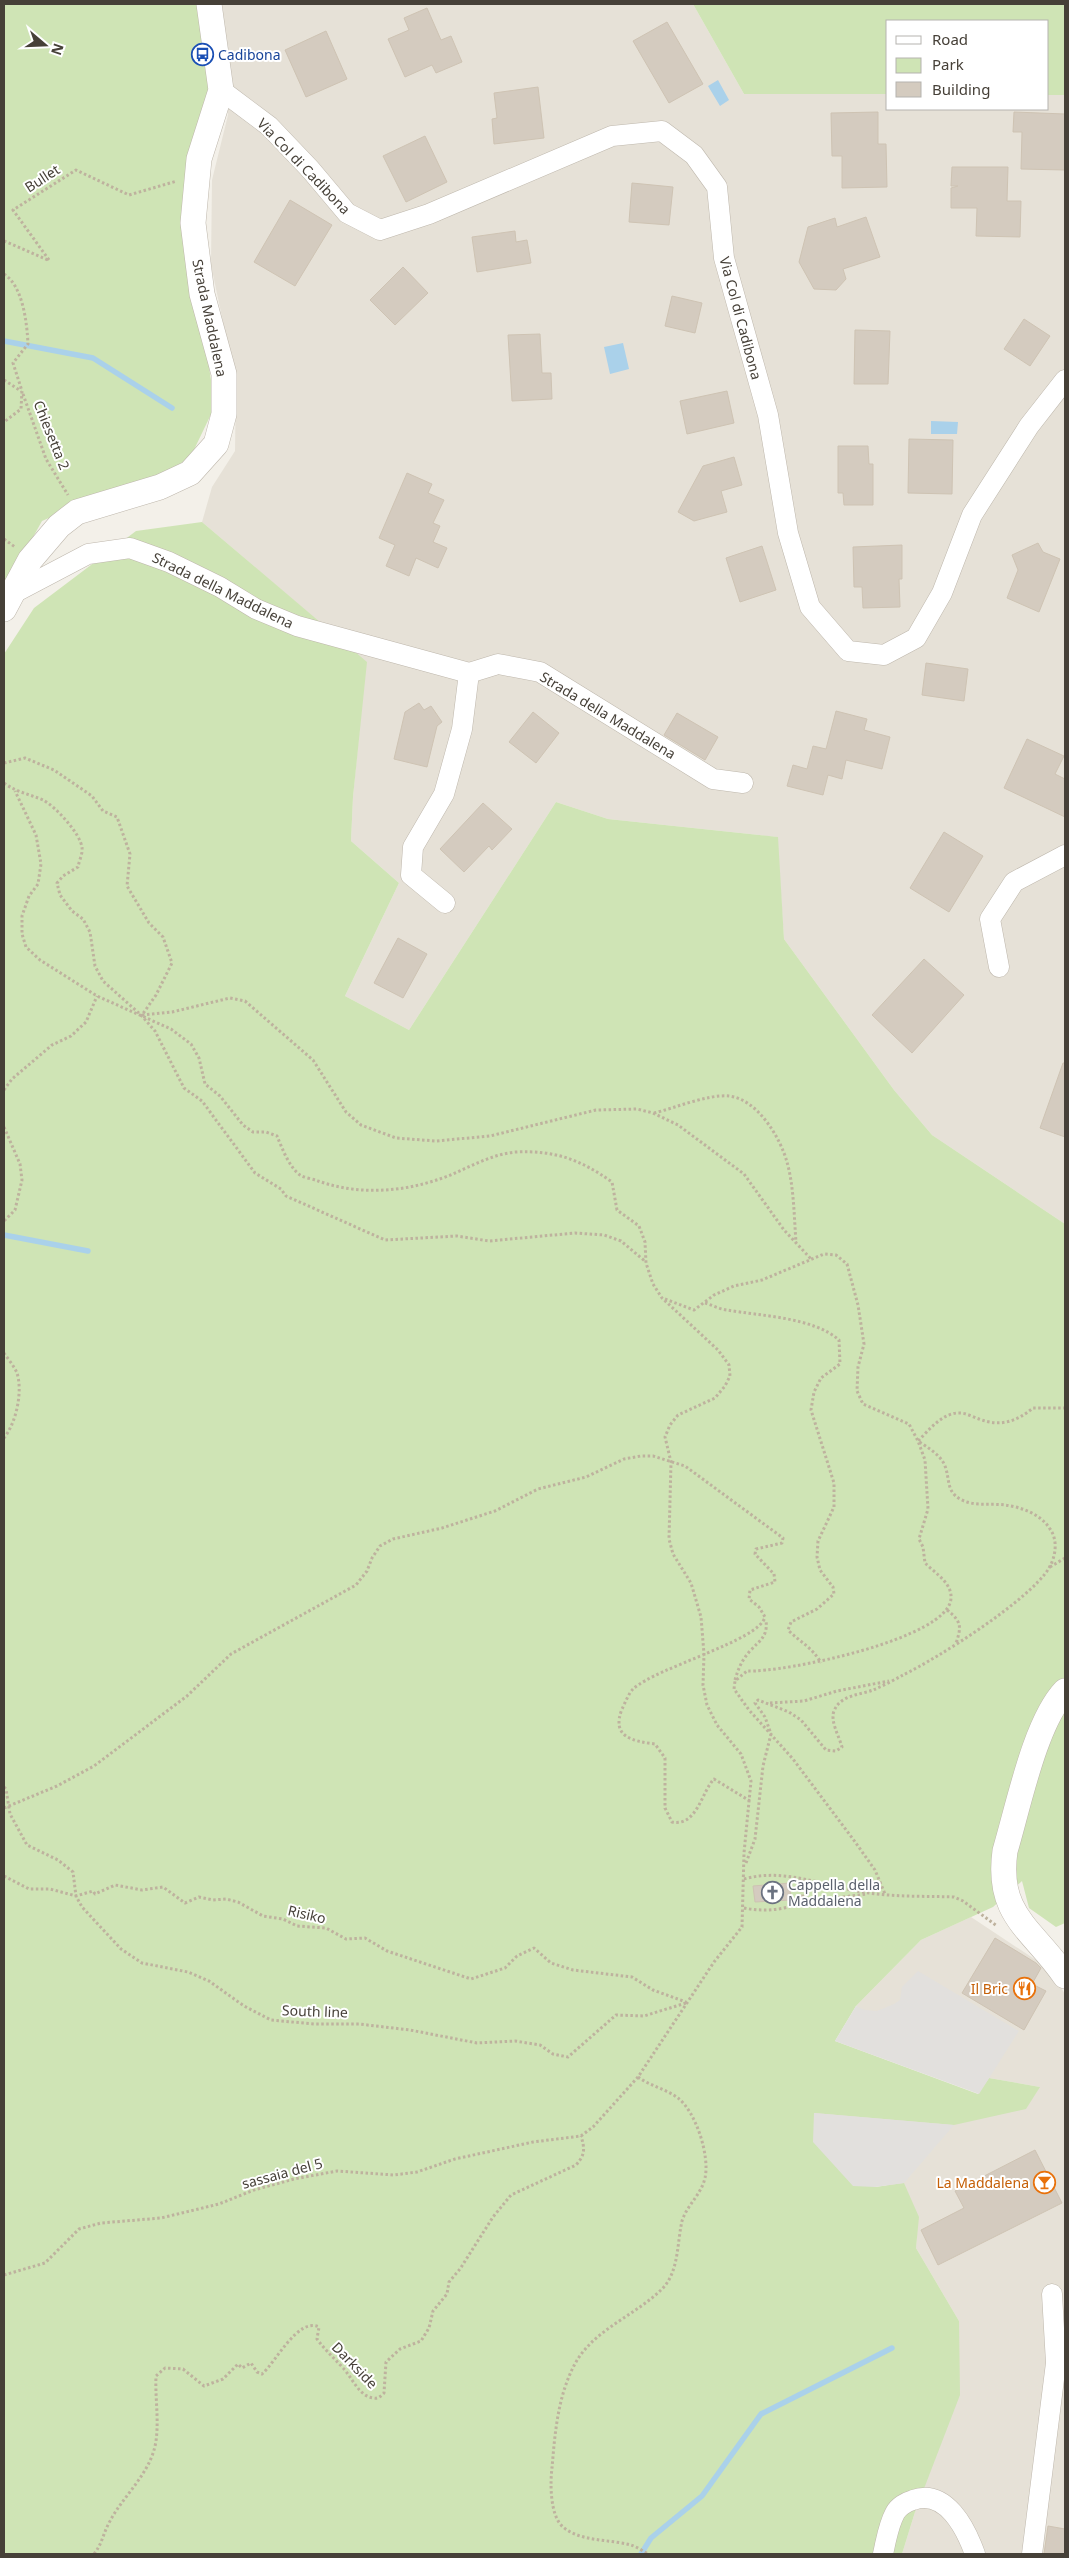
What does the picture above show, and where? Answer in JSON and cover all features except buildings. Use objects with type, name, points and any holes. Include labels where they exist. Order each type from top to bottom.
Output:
[{"type":"street","name":"Strada Maddalena","points":[[8,601],[42,543],[77,512],[160,487],[190,473],[216,444],[224,414],[224,374],[202,294],[192,223],[199,159],[222,90],[209,4]]},
{"type":"street","name":"Via Col di Cadibona","points":[[222,90],[269,126],[347,214],[380,230],[429,214],[612,136],[662,131],[694,155],[717,187],[724,258],[768,415],[788,533],[810,607],[848,651],[884,655],[916,638],[942,593],[972,515],[1028,426],[1065,380]]},
{"type":"street","name":"Strada della Maddalena","points":[[8,601],[88,554],[130,548],[169,562],[220,587],[256,609],[297,626],[468,673],[498,664],[540,672],[713,779],[743,783]]},
{"type":"street","points":[[446,903],[411,875],[413,847],[444,794],[462,728],[468,673]]},
{"type":"street","points":[[999,967],[990,920],[1014,882],[1065,855]]},
{"type":"street","points":[[1065,1691],[1055,1702],[1044,1723],[1005,1852],[1003,1868],[1004,1890],[1015,1916],[1052,1957],[1065,1976]]},
{"type":"street","points":[[1032,2554],[1055,2371],[1056,2340],[1052,2294]]},
{"type":"street","points":[[883,2554],[895,2512],[907,2502],[920,2497],[942,2502],[948,2508],[964,2529],[975,2554]]},
{"type":"path","name":"Bullet","points":[[4,241],[49,260],[13,210],[76,170],[129,195],[188,177],[197,177]]},
{"type":"path","name":"Chiesetta 2","points":[[4,274],[10,278],[19,294],[28,336],[28,344],[13,363],[46,459],[77,512]]},
{"type":"path","points":[[4,380],[22,391],[21,409],[4,422]]},
{"type":"path","points":[[4,763],[25,758],[54,770],[92,796],[103,811],[117,817],[130,854],[127,886],[150,923],[163,937],[172,963],[156,995],[141,1015]]},
{"type":"path","points":[[4,783],[15,791],[44,801],[60,814],[76,835],[82,848],[78,867],[63,876],[57,883],[60,895],[72,911],[83,919],[90,932],[94,966],[104,981],[141,1015],[155,1031],[184,1088],[202,1101],[255,1173],[281,1190],[286,1196],[385,1240],[410,1241],[457,1236],[489,1240],[575,1233],[604,1235],[621,1240],[646,1263]]},
{"type":"path","points":[[15,791],[36,835],[41,864],[38,884],[29,896],[22,916],[22,934],[26,947],[40,960],[97,996],[171,1029],[191,1044],[199,1058],[204,1084],[224,1101],[243,1126],[254,1132],[266,1132],[277,1136],[291,1164],[300,1175],[336,1187],[367,1191],[404,1190],[447,1176],[494,1157],[516,1152],[563,1155],[590,1166],[612,1182],[617,1210],[639,1226],[645,1242],[646,1263],[653,1284],[662,1298],[718,1350],[729,1365],[730,1376],[725,1386],[715,1398],[678,1415],[670,1425],[665,1437],[671,1462],[669,1539],[672,1554],[691,1584],[701,1617],[704,1654],[703,1685],[707,1705],[717,1725],[741,1754],[748,1767],[751,1781],[746,1826],[742,1927],[714,1962],[638,2077],[605,2115],[581,2136]]},
{"type":"path","points":[[4,1090],[12,1079],[52,1045],[71,1036],[86,1022],[97,996]]},
{"type":"path","points":[[141,1015],[172,1012],[230,998],[245,1001],[313,1060],[346,1112],[361,1126],[396,1138],[436,1141],[490,1136],[596,1110],[637,1109],[653,1113],[678,1125],[744,1174],[812,1260]]},
{"type":"path","points":[[653,1113],[710,1098],[729,1096],[746,1102],[762,1115],[786,1162],[796,1242]]},
{"type":"path","points":[[4,1127],[20,1164],[22,1180],[20,1196],[15,1210],[4,1221]]},
{"type":"path","points":[[662,1298],[694,1310],[714,1295],[734,1286],[762,1280],[824,1254],[836,1255],[847,1264],[858,1305],[864,1344],[858,1367],[857,1391],[863,1404],[909,1424],[918,1440],[925,1460],[928,1509],[919,1539],[923,1547],[924,1563],[949,1587],[951,1599],[947,1610],[901,1638],[821,1663],[763,1672],[747,1672],[735,1681]]},
{"type":"path","points":[[704,1302],[726,1310],[753,1312],[797,1322],[832,1334],[839,1340],[840,1364],[821,1378],[814,1392],[811,1410],[834,1483],[834,1507],[818,1541],[817,1557],[820,1570],[833,1588],[834,1594],[818,1609],[791,1622],[788,1630],[799,1642],[814,1650],[821,1663]]},
{"type":"path","points":[[4,1353],[17,1373],[18,1390],[16,1408],[10,1430],[4,1438]]},
{"type":"path","points":[[918,1440],[940,1420],[959,1413],[983,1421],[1006,1424],[1020,1418],[1033,1408],[1065,1408]]},
{"type":"path","points":[[918,1440],[933,1451],[945,1465],[950,1490],[960,1500],[980,1505],[1005,1505],[1037,1515],[1050,1529],[1056,1546],[1049,1568]]},
{"type":"path","points":[[4,1808],[57,1786],[94,1766],[186,1696],[231,1654],[356,1585],[368,1571],[372,1558],[380,1546],[393,1539],[442,1528],[494,1511],[538,1489],[586,1477],[624,1459],[653,1456],[685,1466],[701,1476],[783,1538],[782,1543],[756,1549],[755,1554],[774,1574],[775,1582],[750,1590],[749,1599],[765,1617],[767,1630],[763,1639],[750,1651],[738,1668],[734,1689],[742,1702],[793,1759],[853,1839],[875,1870],[885,1894]]},
{"type":"path","points":[[745,1866],[755,1839],[763,1766],[771,1734],[765,1717],[755,1703],[758,1700],[770,1703],[801,1720],[826,1750],[836,1751],[842,1747],[833,1720],[834,1709],[849,1696],[872,1691],[956,1644],[1027,1592],[1049,1568],[1065,1558]]},
{"type":"path","points":[[947,1610],[959,1619],[962,1628],[956,1644]]},
{"type":"path","points":[[750,1801],[714,1779],[702,1803],[692,1814],[682,1822],[672,1822],[665,1808],[665,1758],[655,1744],[627,1738],[621,1732],[618,1720],[633,1689],[682,1662],[748,1634],[760,1626],[765,1617]]},
{"type":"path","points":[[770,1703],[804,1701],[837,1691],[894,1680]]},
{"type":"path","name":"South line","points":[[4,1787],[14,1826],[27,1845],[58,1860],[73,1872],[76,1896],[82,1907],[122,1949],[142,1963],[188,1972],[209,1981],[244,2006],[271,2020],[314,2024],[359,2024],[410,2030],[477,2043],[515,2041],[540,2046],[553,2054],[568,2057],[616,2015],[644,2016],[686,2003]]},
{"type":"path","name":"Risiko","points":[[4,1876],[28,1889],[50,1889],[76,1896],[93,1891],[95,1894],[115,1885],[142,1890],[163,1887],[185,1903],[199,1897],[213,1900],[226,1899],[238,1902],[263,1916],[283,1919],[297,1926],[326,1928],[346,1939],[365,1938],[387,1951],[472,1979],[505,1968],[517,1956],[534,1948],[551,1963],[573,1970],[632,1977],[653,1990],[686,2003]]},
{"type":"path","points":[[744,1879],[753,1876],[790,1876],[870,1893],[954,1897],[963,1900],[999,1927]]},
{"type":"path","points":[[801,1879],[803,1902]]},
{"type":"path","points":[[744,1908],[755,1910],[790,1908],[803,1902],[870,1893]]},
{"type":"path","points":[[638,2077],[647,2084],[678,2098],[689,2109],[697,2125],[705,2162],[705,2178],[699,2192],[686,2208],[675,2264],[664,2288],[590,2343],[577,2361],[565,2385],[556,2428],[551,2473],[554,2512],[562,2526],[578,2535],[633,2545],[648,2554]]},
{"type":"path","name":"sassaia del 5","points":[[4,2275],[45,2263],[79,2230],[101,2223],[161,2218],[219,2204],[254,2190],[294,2179],[337,2171],[394,2175],[416,2172],[455,2159],[533,2142],[581,2136]]},
{"type":"path","name":"Darkside","points":[[94,2554],[101,2545],[109,2524],[143,2475],[156,2442],[158,2403],[155,2392],[156,2376],[166,2368],[183,2369],[204,2386],[223,2379],[238,2364],[242,2368],[251,2363],[257,2372],[262,2374],[293,2335],[310,2325],[316,2325],[319,2327],[317,2339],[326,2353],[345,2370],[360,2390],[372,2398],[378,2398],[384,2393],[386,2362],[400,2350],[421,2341],[429,2328],[433,2311],[447,2294],[449,2282],[460,2269],[493,2217],[512,2195],[576,2165],[583,2157],[584,2146],[581,2136]]},
{"type":"shaded area","points":[[221,4],[693,4],[744,94],[886,94],[886,110],[1049,110],[1049,95],[1065,95],[1065,1224],[932,1135],[894,1090],[784,939],[777,837],[608,819],[556,802],[409,1030],[345,996],[399,883],[351,841],[353,797],[366,662],[202,522],[212,487],[235,451],[236,384],[211,265],[212,180],[228,115],[228,72]]},
{"type":"shaded area","points":[[971,1917],[1048,1968],[1065,1994],[1065,2554],[902,2554],[915,2512],[959,2321],[916,2248],[918,2217],[814,2113],[1040,2087],[989,2078],[979,2094],[856,2006],[921,1940]]},
{"type":"shaded area","points":[[918,1971],[1019,2031],[979,2094],[835,2041],[856,2006],[865,2010],[877,2011],[894,2004],[900,2000],[902,1987]]},
{"type":"shaded area","points":[[814,2113],[954,2125],[904,2183],[875,2187],[853,2186],[813,2142]]},
{"type":"green space","points":[[4,4],[197,4],[210,86],[190,152],[204,334],[215,406],[191,456],[159,479],[94,498],[42,521],[4,589]]},
{"type":"green space","points":[[693,4],[1065,4],[1065,95],[1049,95],[1049,20],[886,20],[886,94],[744,94]]},
{"type":"green space","points":[[202,522],[367,662],[353,797],[351,841],[399,883],[345,996],[409,1030],[556,802],[608,819],[778,837],[784,939],[894,1090],[932,1135],[1065,1224],[1065,1923],[1056,1927],[1029,1908],[1022,1881],[993,1907],[921,1940],[856,2006],[835,2041],[978,2094],[989,2078],[1040,2087],[1026,2109],[954,2125],[814,2113],[875,2187],[904,2183],[919,2217],[916,2248],[959,2321],[960,2395],[915,2512],[902,2554],[4,2554],[4,654],[34,608],[136,531]]},
{"type":"water","points":[[718,80],[729,100],[720,106],[708,86]]},
{"type":"water","points":[[623,343],[629,369],[610,374],[604,347]]},
{"type":"water","points":[[931,421],[958,422],[957,434],[931,434]]},
{"type":"waterway","points":[[4,341],[93,358],[172,408]]},
{"type":"waterway","points":[[4,1235],[88,1251]]},
{"type":"waterway","points":[[641,2554],[651,2538],[702,2496],[761,2414],[892,2348]]},
{"type":"place","name":"Cadibona","points":[[202,54]]},
{"type":"place","name":"Cappella della Maddalena","points":[[772,1892]]},
{"type":"place","name":"Il Bric","points":[[1024,1988]]},
{"type":"place","name":"La Maddalena","points":[[1045,2182]]}]
